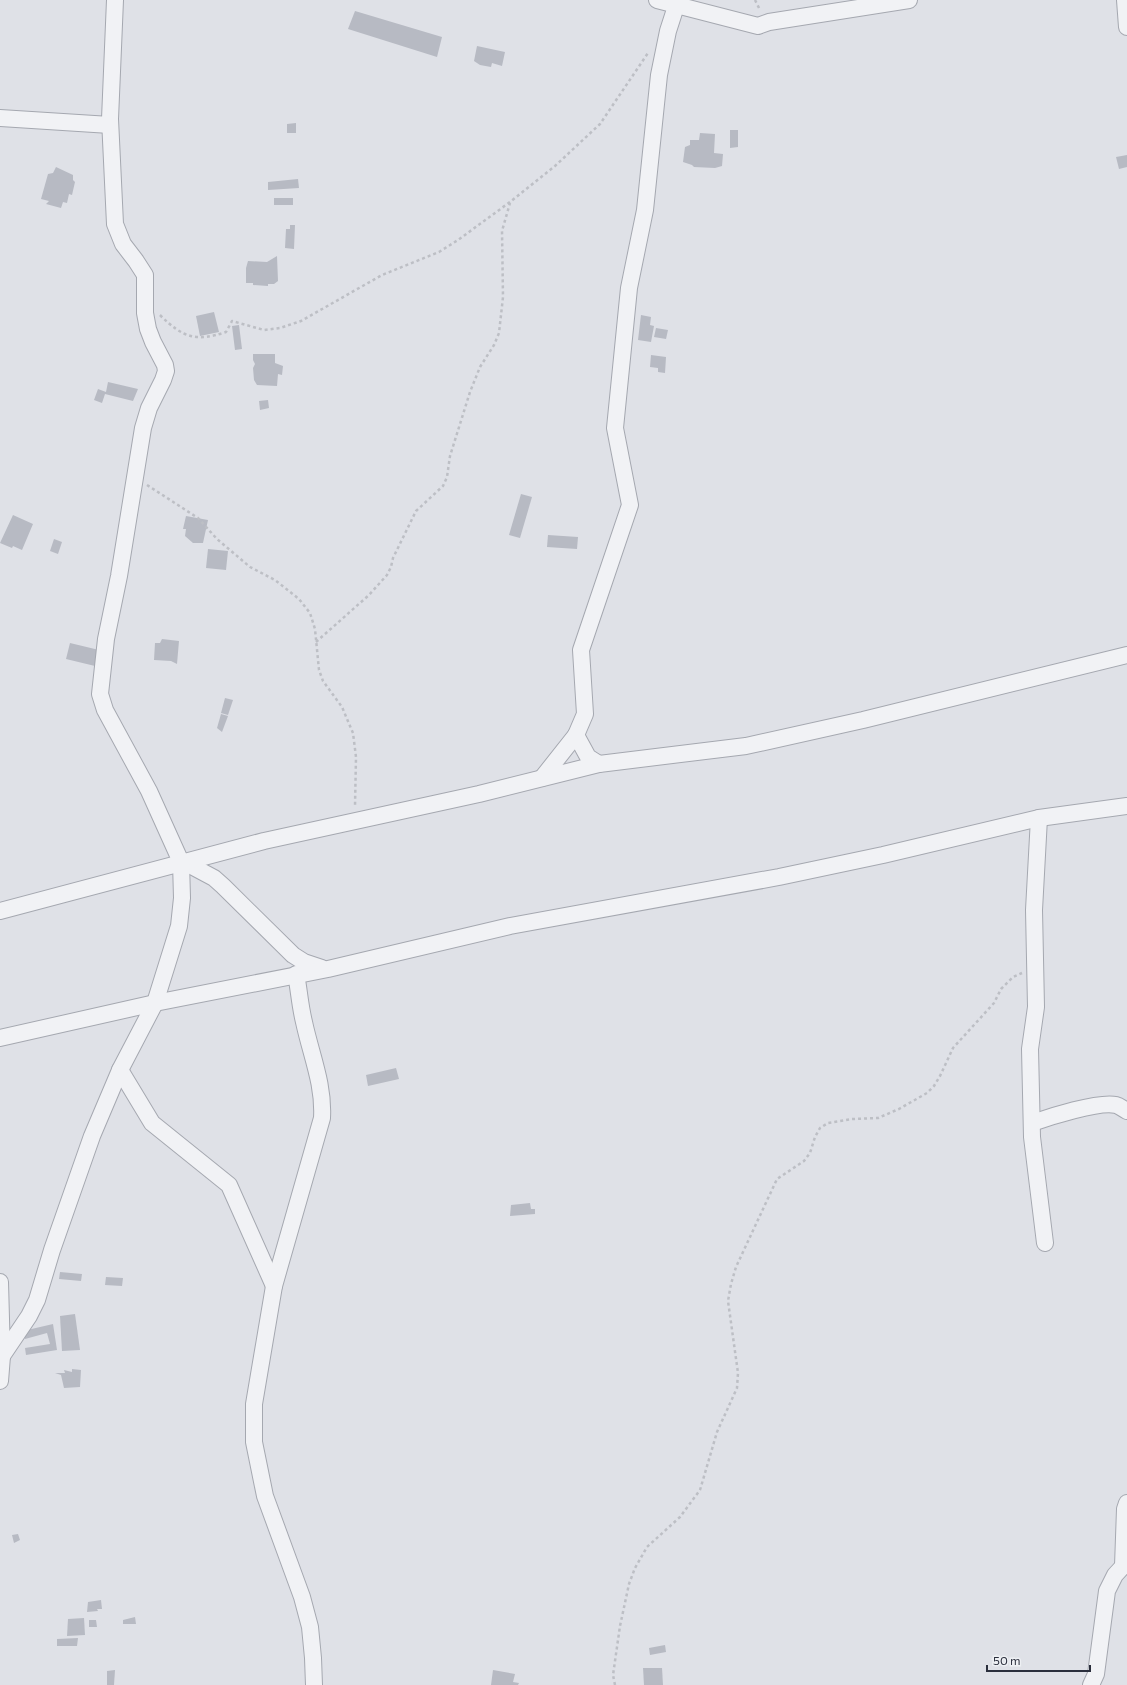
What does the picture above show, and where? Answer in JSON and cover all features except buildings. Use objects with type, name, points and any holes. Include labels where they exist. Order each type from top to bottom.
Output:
[{"type":"street","points":[[2,1356],[29,1316],[37,1300],[52,1250],[92,1136],[120,1070],[155,1003],[175,944],[179,926],[182,898],[182,862],[152,798],[105,710],[100,694],[106,640],[143,428],[149,408],[166,371],[165,365],[148,329],[145,299],[145,275],[123,244],[115,224],[110,126],[115,0]]},
{"type":"street","points":[[656,0],[677,3],[758,26],[769,22],[909,0]]},
{"type":"street","points":[[1125,0],[1127,27]]},
{"type":"street","points":[[542,778],[576,735],[585,714],[581,650],[630,504],[615,428],[629,288],[645,210],[659,75],[668,32],[677,3]]},
{"type":"street","points":[[0,118],[110,126]]},
{"type":"street","points":[[0,911],[182,862],[355,820],[479,794],[599,764],[746,746],[863,720],[1127,655]]},
{"type":"street","points":[[576,735],[588,757],[599,764]]},
{"type":"street","points":[[0,1038],[155,1003],[296,974],[328,969],[510,926],[779,877],[883,855],[1039,818],[1127,806]]},
{"type":"street","points":[[1039,818],[1034,910],[1036,1007],[1030,1049],[1032,1137],[1046,1243]]},
{"type":"street","points":[[182,862],[214,878],[293,955],[304,962],[328,969]]},
{"type":"street","points":[[296,974],[304,1021],[320,1080],[322,1112],[274,1286],[254,1404],[254,1442],[265,1496],[302,1597],[310,1627],[314,1685]]},
{"type":"street","points":[[120,1070],[152,1123],[229,1185],[274,1286]]},
{"type":"street","points":[[1032,1123],[1057,1114],[1106,1105],[1114,1105],[1127,1111]]},
{"type":"street","points":[[0,1282],[2,1356],[0,1381]]},
{"type":"street","points":[[1091,1685],[1096,1674],[1107,1591],[1115,1575],[1125,1564],[1125,1509],[1127,1503]]},
{"type":"path","points":[[145,299],[171,327],[191,337],[208,338],[226,332],[232,321],[264,330],[280,328],[301,321],[382,275],[439,252],[510,202],[555,166],[600,124],[652,48]]},
{"type":"path","points":[[316,642],[369,595],[387,575],[393,558],[416,511],[443,486],[450,456],[470,392],[480,367],[494,345],[499,333],[503,297],[502,231],[510,202]]},
{"type":"path","points":[[135,477],[198,518],[217,539],[250,567],[275,580],[299,598],[310,613],[322,681],[342,706],[353,733],[356,757],[355,820]]},
{"type":"path","points":[[615,1685],[613,1675],[620,1626],[629,1584],[635,1568],[647,1547],[680,1517],[700,1490],[717,1432],[725,1418],[737,1388],[738,1373],[728,1301],[731,1284],[736,1267],[777,1179],[804,1161],[810,1153],[815,1137],[820,1128],[828,1123],[852,1118],[878,1118],[899,1109],[927,1093],[934,1086],[940,1076],[952,1048],[994,1002],[1001,989],[1013,977],[1035,968]]}]
